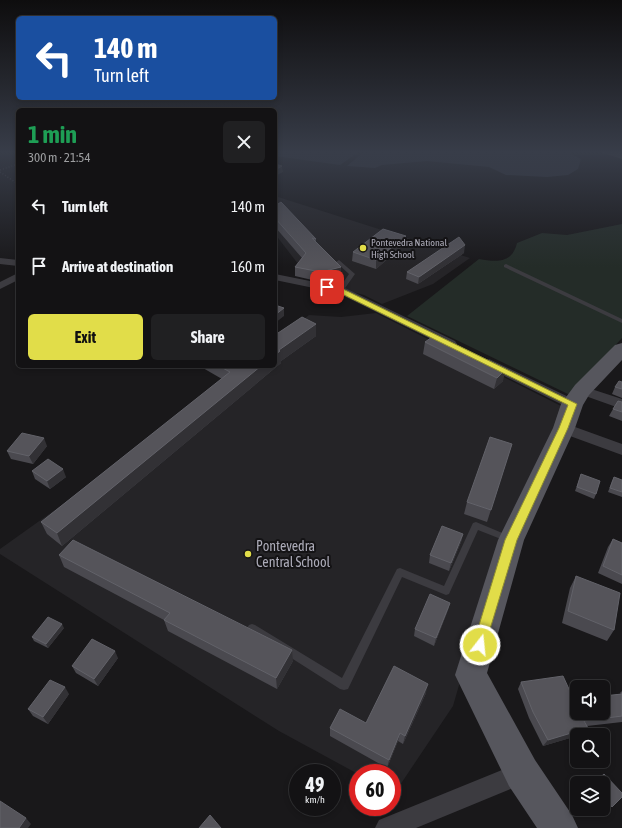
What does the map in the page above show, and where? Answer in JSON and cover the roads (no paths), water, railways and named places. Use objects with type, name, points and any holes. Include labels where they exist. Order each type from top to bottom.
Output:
[{"type":"main road","points":[[559,828],[522,773],[471,675],[511,540],[573,408],[622,349]]},
{"type":"street","points":[[0,261],[16,263]]},
{"type":"street","points":[[0,286],[16,277]]},
{"type":"street","points":[[277,277],[341,290],[460,349]]},
{"type":"street","points":[[481,359],[573,408],[622,450]]},
{"type":"street","points":[[573,408],[622,404]]},
{"type":"street","points":[[387,828],[522,773]]},
{"type":"lane","points":[[339,262],[352,274],[341,290]]},
{"type":"lane","points":[[506,266],[622,321]]},
{"type":"lane","points":[[252,628],[344,685],[400,572],[446,591],[476,525],[511,540]]},
{"type":"place","name":"Pontevedra National High School","points":[[363,248]]},
{"type":"place","name":"Pontevedra Central School","points":[[248,554]]}]
